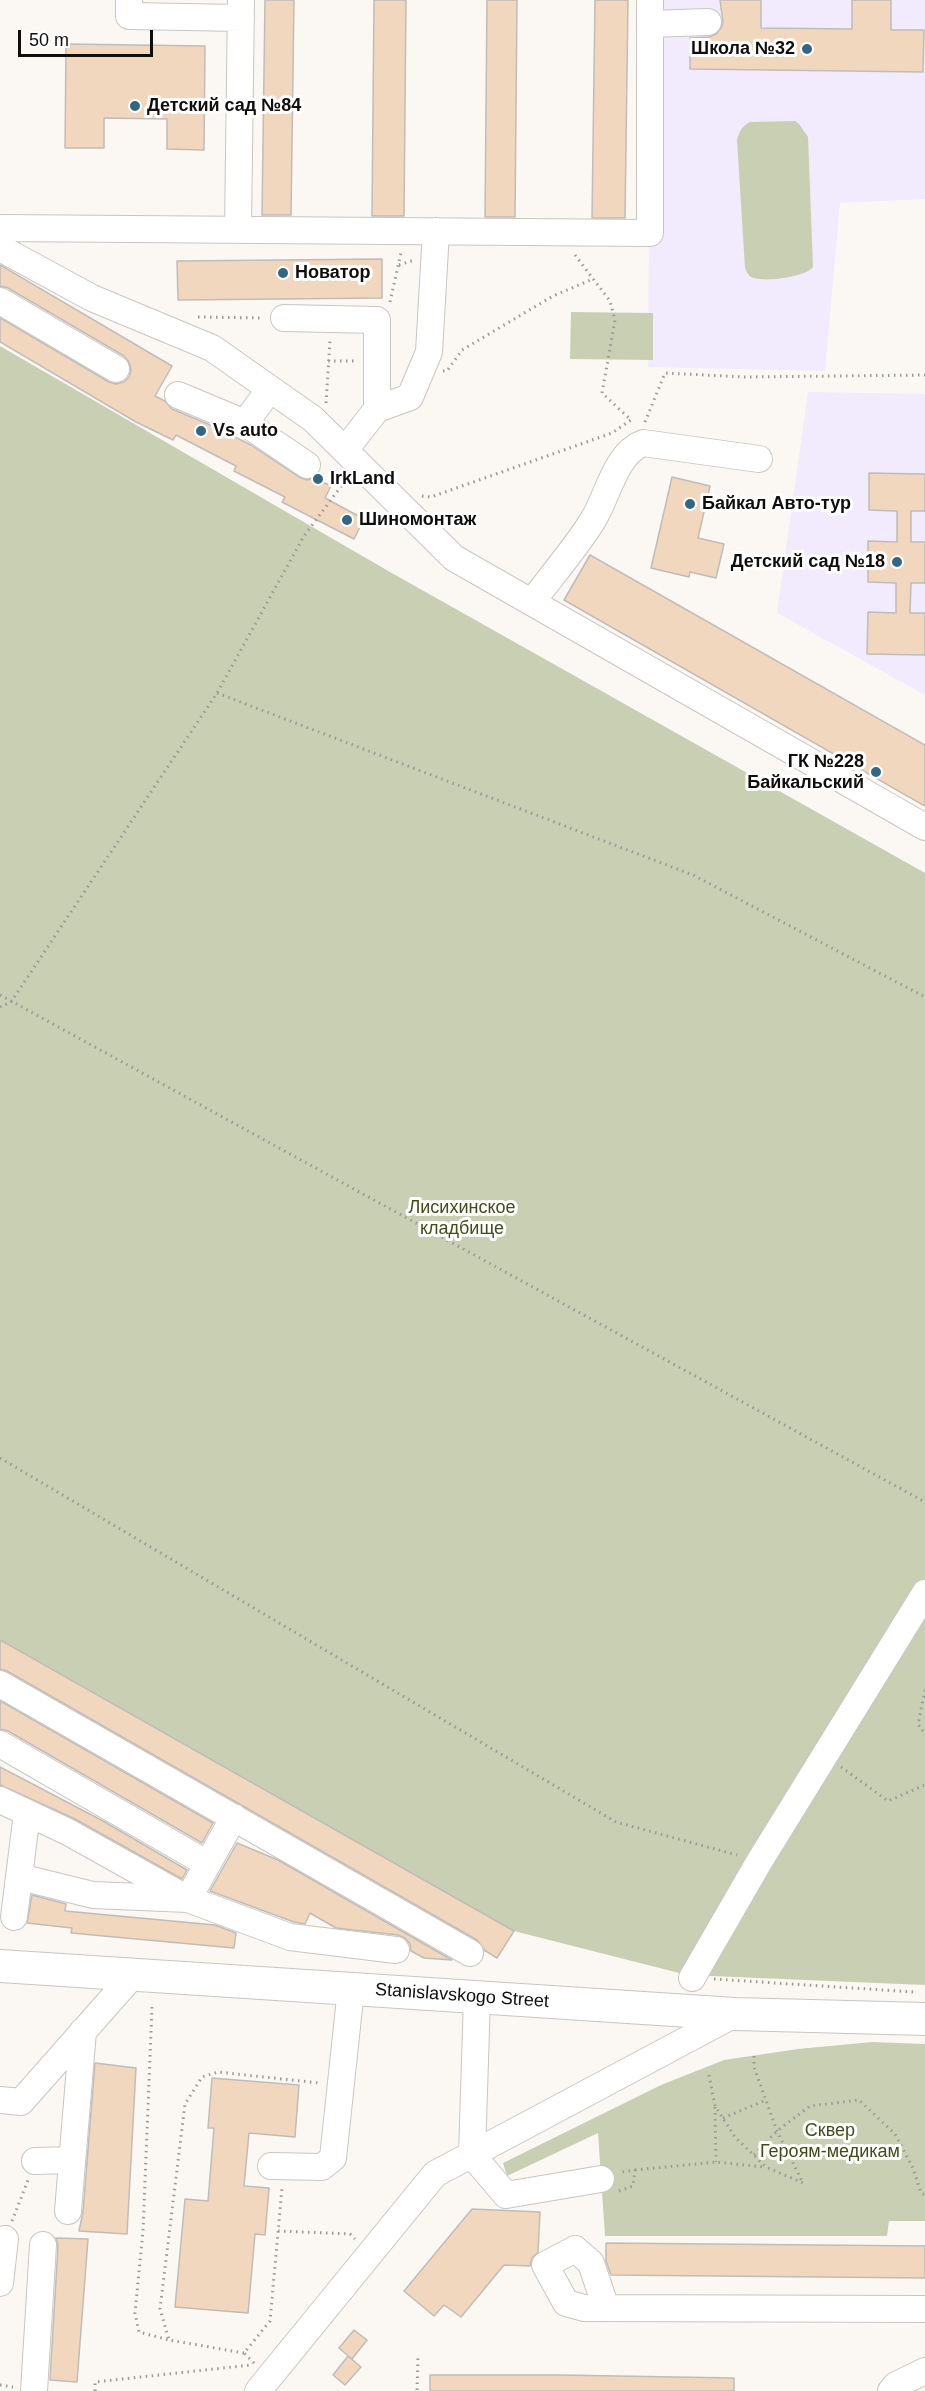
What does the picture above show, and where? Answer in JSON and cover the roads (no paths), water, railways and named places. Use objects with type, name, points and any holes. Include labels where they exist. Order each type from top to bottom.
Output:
[{"type":"main road","name":"Stanislavskogo Street","points":[[0,1966],[735,2014],[925,2019]]},
{"type":"street","points":[[129,0],[129,15],[241,9],[238,230]]},
{"type":"street","points":[[0,228],[650,233],[650,12],[708,22]]},
{"type":"street","points":[[377,409],[410,397],[429,352],[436,231]]},
{"type":"street","points":[[0,248],[92,298],[212,348],[313,419],[454,558],[925,827]]},
{"type":"street","points":[[0,301],[116,369]]},
{"type":"street","points":[[284,318],[376,320],[377,409],[352,456]]},
{"type":"street","points":[[245,423],[270,389]]},
{"type":"street","points":[[178,395],[245,423],[307,465]]},
{"type":"street","points":[[532,602],[593,520],[621,464],[636,446],[643,444],[759,459]]},
{"type":"street","points":[[692,1978],[759,1862],[925,1593]]},
{"type":"street","points":[[0,1684],[470,1953]]},
{"type":"street","points":[[0,1744],[206,1863]]},
{"type":"street","points":[[0,1800],[68,1832],[188,1899],[290,1937],[396,1950]]},
{"type":"street","points":[[14,1917],[27,1813]]},
{"type":"street","points":[[188,1899],[206,1863],[234,1817]]},
{"type":"street","points":[[20,1877],[93,1895],[188,1899]]},
{"type":"street","points":[[0,2100],[21,2102],[133,1975]]},
{"type":"street","points":[[278,2166],[322,2167],[333,2158],[351,1989]]},
{"type":"street","points":[[477,1997],[472,2155],[506,2195],[601,2179]]},
{"type":"street","points":[[258,2391],[435,2175],[735,2014]]},
{"type":"street","points":[[68,2211],[83,2031]]},
{"type":"street","points":[[35,2161],[72,2160]]},
{"type":"street","points":[[0,2283],[5,2239]]},
{"type":"street","points":[[38,2391],[43,2245]]},
{"type":"street","points":[[606,2308],[922,2302]]},
{"type":"street","points":[[891,2391],[896,2385],[925,2371]]},
{"type":"place","name":"Школа №32","points":[[807,49]]},
{"type":"place","name":"Детский сад №84","points":[[135,106]]},
{"type":"place","name":"Новатор","points":[[283,273]]},
{"type":"place","name":"Vs auto","points":[[201,431]]},
{"type":"place","name":"IrkLand","points":[[318,479]]},
{"type":"place","name":"Байкал Авто-тур","points":[[690,504]]},
{"type":"place","name":"Шиномонтаж","points":[[347,520]]},
{"type":"place","name":"Детский сад №18","points":[[897,562]]},
{"type":"place","name":"ГК №228 Байкальский","points":[[876,772]]},
{"type":"park label","name":"Лисихинское кладбище","points":[[462,1218]]},
{"type":"park label","name":"Сквер Героям-медикам","points":[[830,2141]]}]
